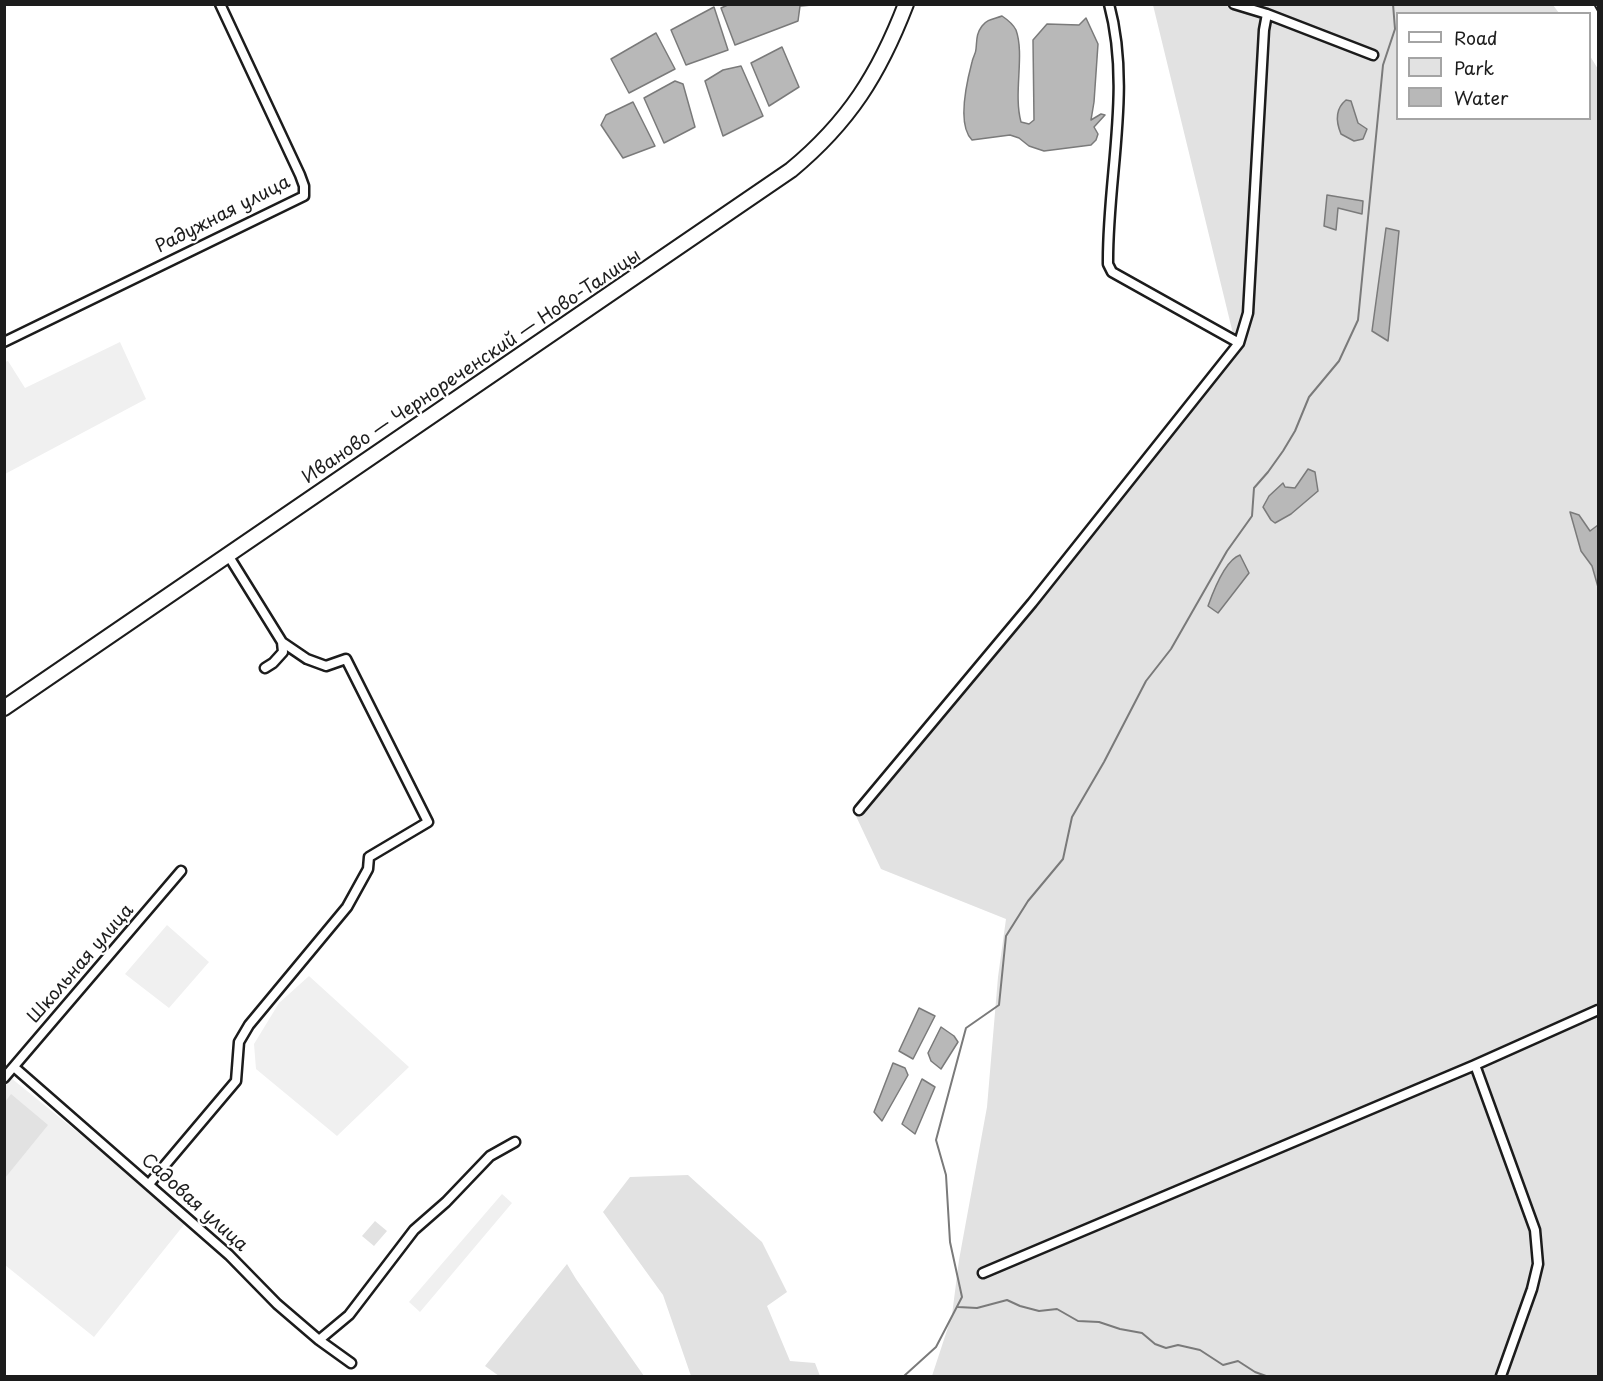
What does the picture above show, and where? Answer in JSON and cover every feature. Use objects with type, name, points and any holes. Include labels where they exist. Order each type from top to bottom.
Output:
[{"type":"main road","name":"Иваново — Чернореченский — Ново-Талицы","points":[[4,708],[791,170],[833,132],[867,87],[890,44],[906,4]]},
{"type":"street","name":"Радужная улица","points":[[4,342],[304,196],[304,186],[300,175],[220,4]]},
{"type":"street","points":[[1109,4],[1114,23],[1120,74],[1108,264],[1113,272],[1239,343]]},
{"type":"street","points":[[1234,4],[1267,14],[1373,55]]},
{"type":"street","points":[[859,810],[1032,603],[1239,343],[1248,313],[1255,160],[1267,14]]},
{"type":"street","points":[[149,1184],[236,1081],[239,1042],[249,1025],[347,908],[368,869],[369,857],[428,822],[346,659],[326,666],[307,659],[282,642],[228,555]]},
{"type":"street","points":[[265,668],[283,652],[282,642]]},
{"type":"street","name":"Школьная улица","points":[[4,1078],[181,871]]},
{"type":"street","points":[[983,1273],[1599,1010]]},
{"type":"street","points":[[1474,1065],[1535,1230],[1538,1264],[1501,1377]]},
{"type":"street","name":"Садовая улица","points":[[14,1067],[229,1256],[277,1304],[319,1340],[351,1363]]},
{"type":"street","points":[[319,1340],[349,1315],[412,1233],[446,1202],[490,1156],[515,1142]]},
{"type":"shaded area","points":[[120,342],[146,399],[5,474],[5,362],[8,361],[25,388]]},
{"type":"shaded area","points":[[167,925],[209,962],[169,1008],[125,974]]},
{"type":"shaded area","points":[[309,976],[409,1067],[337,1136],[256,1069],[254,1044],[279,1003]]},
{"type":"shaded area","points":[[11,1078],[187,1221],[94,1337],[5,1265],[4,1086]]},
{"type":"shaded area","points":[[502,1194],[512,1203],[420,1312],[409,1302]]},
{"type":"green space","points":[[1153,5],[1553,5],[1558,12],[1396,12],[1396,120],[1591,120],[1591,58],[1598,69],[1598,1376],[932,1376],[952,1315],[959,1260],[987,1107],[998,977],[1006,919],[881,869],[855,814],[1235,342]]},
{"type":"green space","points":[[11,1094],[48,1125],[5,1178],[5,1102]]},
{"type":"green space","points":[[688,1175],[762,1242],[787,1292],[767,1306],[790,1361],[815,1363],[820,1376],[691,1376],[663,1295],[603,1212],[630,1177]]},
{"type":"green space","points":[[375,1221],[387,1231],[374,1246],[362,1236]]},
{"type":"green space","points":[[567,1264],[644,1376],[499,1376],[485,1366]]},
{"type":"water","points":[[730,4],[812,5],[800,6],[798,21],[735,45],[721,8]]},
{"type":"water","points":[[714,7],[728,50],[686,65],[671,30]]},
{"type":"water","points":[[1002,16],[1016,30],[1019,51],[1019,111],[1021,122],[1029,124],[1034,120],[1033,40],[1047,24],[1079,25],[1086,18],[1098,44],[1091,120],[1101,114],[1105,115],[1094,127],[1098,134],[1091,145],[1044,151],[1029,146],[1019,138],[1010,135],[972,140],[967,133],[964,102],[978,34],[986,22]]},
{"type":"water","points":[[656,33],[675,69],[629,93],[611,59]]},
{"type":"water","points":[[782,47],[799,87],[769,106],[751,63]]},
{"type":"water","points":[[741,66],[763,116],[723,136],[705,81],[723,70]]},
{"type":"water","points":[[675,81],[683,84],[695,127],[664,143],[644,98]]},
{"type":"water","points":[[1346,100],[1351,101],[1358,123],[1367,129],[1363,139],[1354,141],[1341,134],[1338,116],[1340,107]]},
{"type":"water","points":[[633,102],[655,146],[623,158],[601,125],[606,115]]},
{"type":"water","points":[[1327,195],[1363,201],[1362,214],[1338,208],[1336,230],[1324,226]]},
{"type":"water","points":[[1386,228],[1399,231],[1388,341],[1372,331]]},
{"type":"water","points":[[1308,469],[1315,472],[1318,491],[1291,514],[1275,523],[1263,507],[1269,496],[1283,483],[1285,487],[1295,488]]},
{"type":"water","points":[[1570,512],[1579,515],[1590,531],[1598,525],[1598,587],[1592,566],[1581,551]]},
{"type":"water","points":[[1240,555],[1249,573],[1218,613],[1208,606],[1210,600],[1229,563]]},
{"type":"water","points":[[919,1008],[935,1016],[913,1059],[899,1051]]},
{"type":"water","points":[[941,1027],[954,1036],[958,1042],[941,1069],[931,1061],[928,1053]]},
{"type":"water","points":[[893,1063],[905,1068],[908,1075],[882,1121],[874,1112]]},
{"type":"water","points":[[922,1079],[935,1087],[915,1134],[902,1124]]},
{"type":"waterway","points":[[904,1376],[936,1347],[962,1297],[950,1242],[946,1175],[936,1140],[966,1028],[999,1005],[1006,936],[1028,901],[1063,859],[1072,817],[1104,762],[1146,681],[1171,649],[1227,551],[1252,516],[1254,488],[1283,451],[1295,431],[1309,397],[1339,361],[1358,320],[1383,65],[1395,29],[1393,4]]},
{"type":"waterway","points":[[958,1307],[977,1308],[1007,1300],[1039,1311],[1057,1309],[1078,1321],[1099,1322],[1142,1333],[1155,1344],[1166,1348],[1178,1345],[1200,1350],[1223,1365],[1238,1361],[1266,1376]]},
{"type":"railway","points":[[1594,4],[1598,11]]}]
